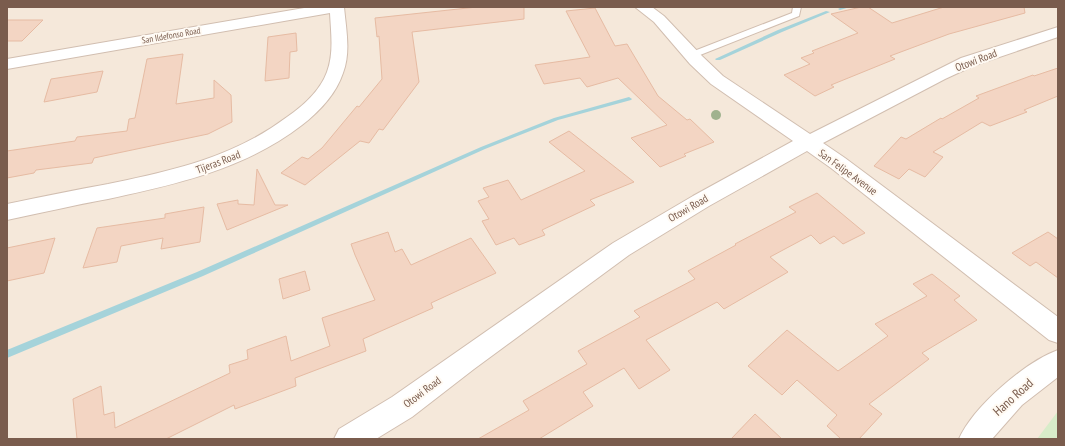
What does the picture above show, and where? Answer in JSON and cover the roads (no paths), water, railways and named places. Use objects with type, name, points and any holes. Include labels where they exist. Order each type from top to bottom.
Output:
[{"type":"street","name":"San Ildefonso Road","points":[[7,64],[336,7]]},
{"type":"street","name":"Tijeras Road","points":[[7,212],[181,176],[226,161],[271,138],[285,129],[307,111],[330,83],[339,54],[336,7]]},
{"type":"street","name":"San Felipe Avenue","points":[[642,7],[658,19],[717,80],[838,163],[1058,332]]},
{"type":"street","name":"Otowi Road","points":[[349,439],[402,407],[621,248],[701,201],[791,150],[808,143],[953,68],[1058,32]]},
{"type":"street","name":"Hano Road","points":[[974,439],[994,414],[1009,399],[1058,362]]},
{"type":"lane","points":[[692,55],[796,14],[797,7]]},
{"type":"waterway","points":[[840,9],[848,7]]},
{"type":"waterway","points":[[718,59],[780,31],[828,12]]},
{"type":"waterway","points":[[7,354],[200,274],[483,148],[556,119],[629,99]]}]
